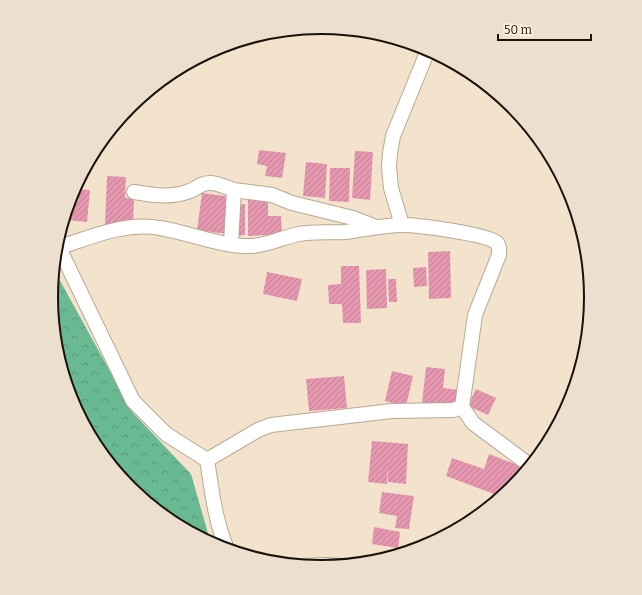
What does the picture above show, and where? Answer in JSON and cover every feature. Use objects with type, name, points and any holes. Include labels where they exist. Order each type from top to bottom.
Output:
[{"type":"street","points":[[402,225],[391,188],[389,167],[390,153],[393,136],[426,56]]},
{"type":"street","points":[[134,192],[154,195],[171,195],[188,192],[202,184],[217,183],[234,190],[272,195],[292,203],[353,218],[378,227]]},
{"type":"street","points":[[231,244],[234,190]]},
{"type":"street","points":[[63,245],[120,229],[142,226],[159,227],[231,244],[254,246],[311,232],[345,232],[402,225],[438,228],[478,236],[494,241],[498,244],[500,249],[475,314],[462,407],[473,422],[526,463]]},
{"type":"street","points":[[62,254],[133,401],[166,434],[207,460],[216,518],[224,543]]},
{"type":"street","points":[[207,460],[258,430],[271,425],[392,411],[453,410],[462,407]]},
{"type":"green space","points":[[58,278],[133,413],[191,474],[209,536],[175,517],[147,496],[112,458],[93,429],[71,382],[66,366],[58,315]]},
{"type":"building","points":[[259,150],[286,153],[282,178],[265,176],[267,166],[257,164]]},
{"type":"building","points":[[355,151],[373,152],[370,200],[352,198]]},
{"type":"building","points":[[306,162],[327,164],[325,198],[303,196]]},
{"type":"building","points":[[330,168],[350,168],[349,202],[329,201]]},
{"type":"building","points":[[107,176],[126,177],[125,198],[134,198],[133,226],[105,225]]},
{"type":"building","points":[[81,189],[90,190],[87,222],[69,220]]},
{"type":"building","points":[[202,193],[232,197],[227,234],[197,230]]},
{"type":"building","points":[[248,198],[268,198],[268,216],[281,216],[282,234],[248,236]]},
{"type":"building","points":[[245,204],[245,235],[235,236],[234,205]]},
{"type":"building","points":[[450,251],[451,298],[429,299],[428,252]]},
{"type":"building","points":[[341,266],[359,266],[361,323],[343,323],[342,304],[329,304],[328,285],[341,284]]},
{"type":"building","points":[[426,267],[427,286],[414,287],[413,268]]},
{"type":"building","points":[[386,269],[387,308],[367,309],[366,270]]},
{"type":"building","points":[[267,272],[302,279],[297,301],[263,294]]},
{"type":"building","points":[[388,279],[396,279],[397,302],[389,302]]},
{"type":"building","points":[[426,367],[445,369],[443,388],[459,390],[457,407],[422,403]]},
{"type":"building","points":[[392,371],[413,376],[406,406],[385,401]]},
{"type":"building","points":[[344,376],[347,408],[309,411],[306,379]]},
{"type":"building","points":[[476,389],[496,398],[488,415],[468,406]]},
{"type":"building","points":[[372,441],[408,444],[406,484],[388,482],[388,467],[387,484],[368,482]]},
{"type":"building","points":[[489,454],[520,466],[517,473],[496,495],[446,476],[452,458],[484,469]]},
{"type":"building","points":[[382,492],[414,496],[409,529],[395,528],[397,516],[379,513]]},
{"type":"building","points":[[374,527],[400,532],[398,548],[372,544]]}]
